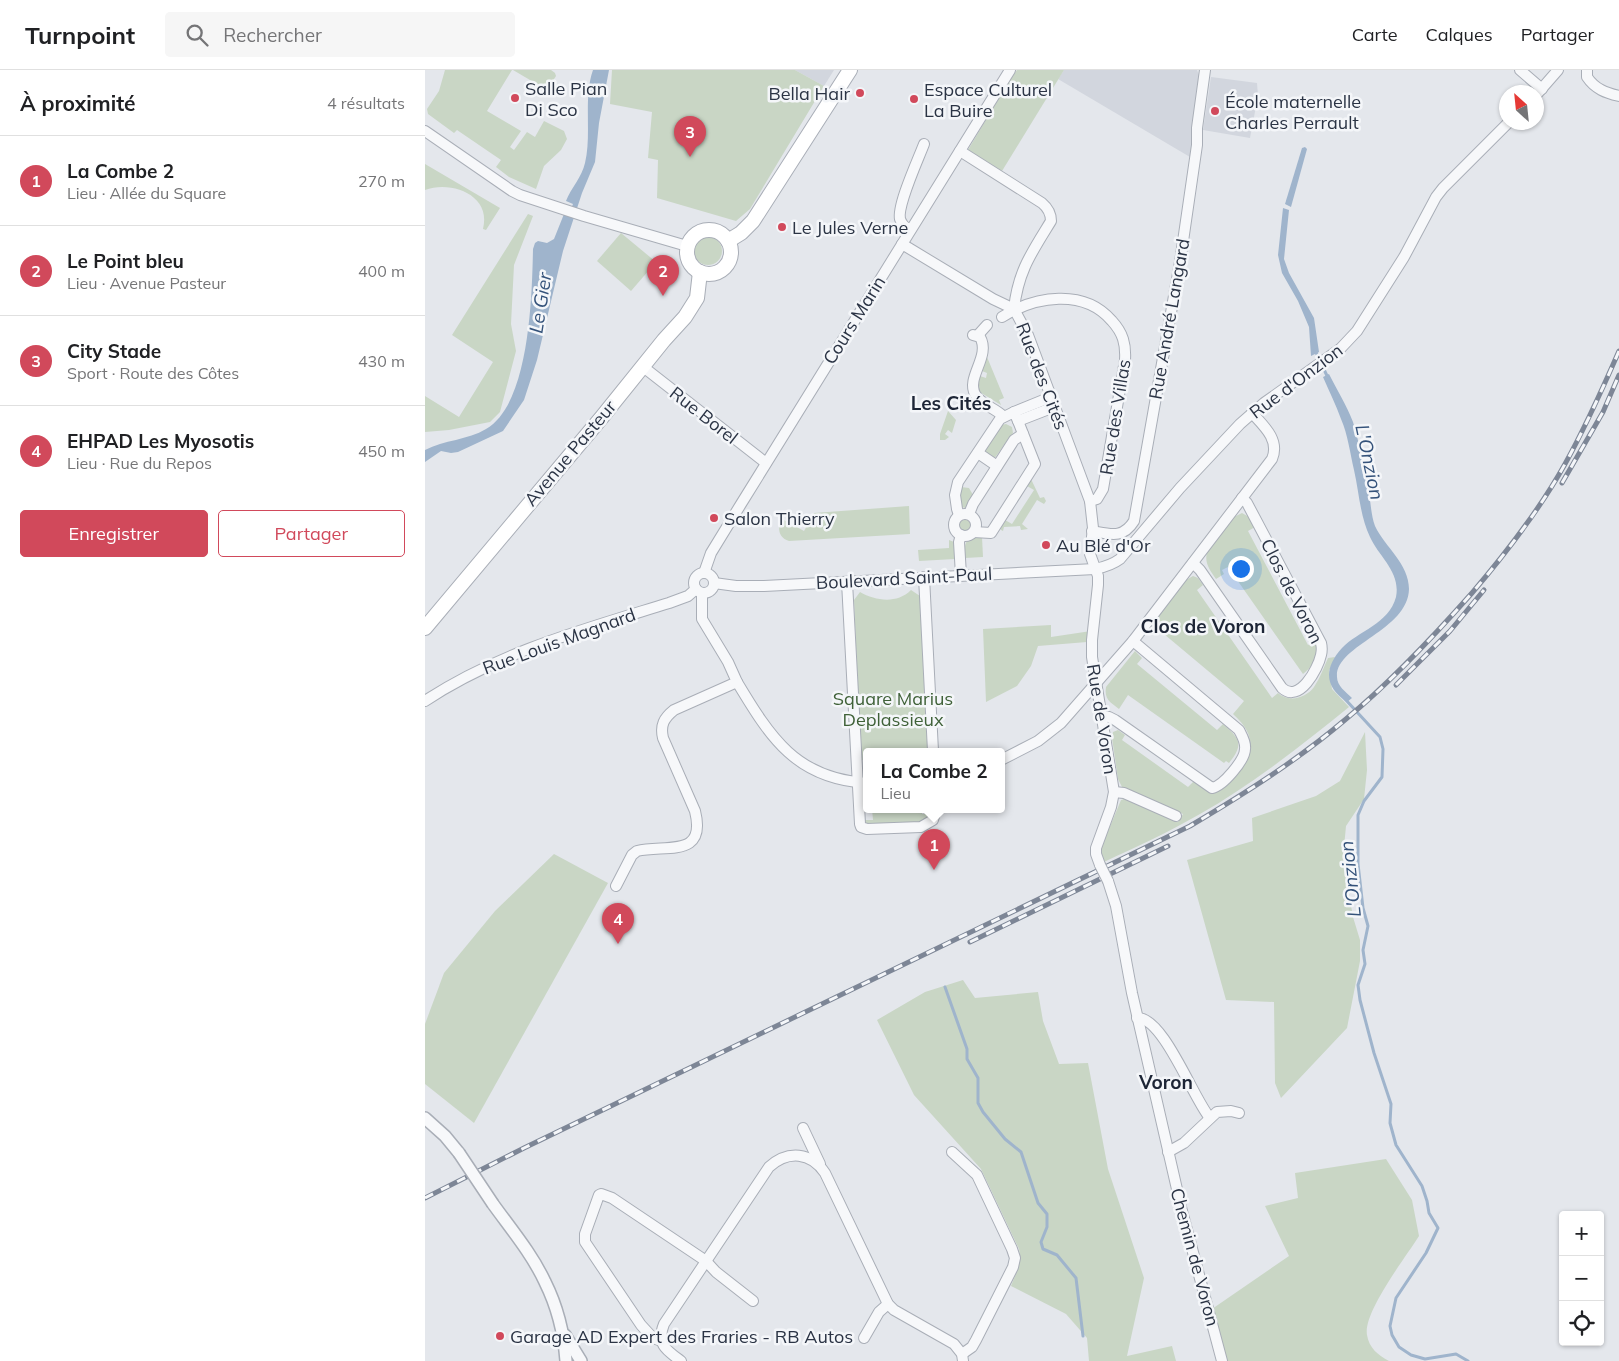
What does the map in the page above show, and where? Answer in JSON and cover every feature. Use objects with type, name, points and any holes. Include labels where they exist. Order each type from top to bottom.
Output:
[{"type":"main road","points":[[728,241],[753,221],[850,70]]},
{"type":"main road","points":[[705,231],[719,232],[728,241],[731,256],[725,267],[713,274],[699,272],[690,263],[687,256],[687,246],[693,237],[705,231]]},
{"type":"main road","name":"Avenue Pasteur","points":[[425,628],[691,309],[699,292],[699,272]]},
{"type":"street","name":"Cours Marin","points":[[704,573],[711,553],[1010,70]]},
{"type":"street","name":"Rue André Langard","points":[[1092,531],[1110,534],[1121,533],[1129,528],[1135,515],[1180,262],[1197,145],[1197,128],[1205,70]]},
{"type":"street","points":[[1520,70],[1534,85]]},
{"type":"street","points":[[1544,85],[1558,70]]},
{"type":"street","points":[[1587,70],[1587,77],[1590,82],[1604,92],[1619,96]]},
{"type":"street","name":"Rue d'Onzion","points":[[1095,569],[1104,568],[1119,559],[1180,488],[1252,413],[1340,349],[1361,325],[1404,257],[1436,197],[1501,130]]},
{"type":"street","points":[[425,131],[512,191],[584,216],[687,246]]},
{"type":"street","points":[[910,230],[902,223],[900,213],[907,188],[924,144]]},
{"type":"street","points":[[960,150],[1042,203],[1050,212],[1051,221],[1027,259],[1019,278],[1014,309]]},
{"type":"street","name":"Rue des Cités","points":[[901,244],[993,299],[1014,309],[1028,334],[1090,501],[1092,531],[1089,554],[1095,569]]},
{"type":"street","name":"Rue des Villas","points":[[1002,317],[1014,309],[1050,299],[1081,300],[1097,307],[1108,316],[1118,327],[1123,337],[1126,348],[1125,360],[1103,489],[1097,498],[1090,501]]},
{"type":"street","points":[[987,326],[975,335],[981,339],[983,346],[973,383],[974,393],[979,400],[1003,416],[1016,416],[1053,402]]},
{"type":"street","name":"Rue Borel","points":[[643,366],[766,463]]},
{"type":"street","points":[[1005,758],[1037,741],[1061,723],[1133,641],[1272,459],[1275,447],[1271,435],[1252,413]]},
{"type":"street","points":[[1003,416],[956,486],[957,509],[964,514],[976,521],[974,532],[968,536],[961,535],[954,526],[955,520],[964,514],[973,504],[1014,440],[1023,434]]},
{"type":"street","points":[[974,532],[991,533],[1035,464],[1016,416]]},
{"type":"street","points":[[978,453],[997,466]]},
{"type":"street","name":"Clos de Voron","points":[[1193,563],[1200,570],[1282,688],[1291,694],[1301,689],[1319,661],[1322,649],[1321,642],[1247,503],[1241,498]]},
{"type":"street","points":[[961,535],[959,542],[961,575]]},
{"type":"street","name":"Boulevard Saint-Paul","points":[[714,583],[737,586],[764,586],[1095,569]]},
{"type":"street","name":"Rue de Voron","points":[[1095,569],[1098,576],[1098,593],[1092,640],[1096,682],[1114,792],[1111,807],[1096,848],[1096,854],[1108,881]]},
{"type":"street","points":[[699,591],[711,590],[714,583],[711,576],[704,573],[696,577],[694,583],[699,591],[702,619],[728,662],[737,682],[771,736],[786,752],[819,772],[845,781],[862,783]]},
{"type":"street","points":[[925,577],[933,748]]},
{"type":"street","points":[[847,582],[862,783],[860,824],[864,829],[921,827],[933,820],[935,813]]},
{"type":"street","name":"Rue Louis Magnard","points":[[425,701],[465,676],[502,659],[669,603],[699,591]]},
{"type":"street","points":[[1101,716],[1115,720],[1213,788],[1219,786],[1244,755],[1245,743],[1239,730],[1133,641]]},
{"type":"street","points":[[615,886],[632,855],[637,851],[677,848],[692,841],[698,822],[661,729],[667,716],[674,710],[737,682]]},
{"type":"street","points":[[1114,792],[1124,793],[1176,816]]},
{"type":"street","name":"Chemin de Voron","points":[[1108,881],[1116,906],[1137,1018],[1181,1211],[1223,1361]]},
{"type":"street","points":[[1137,1018],[1146,1019],[1173,1053],[1199,1104],[1210,1118]]},
{"type":"street","points":[[1168,1152],[1184,1143],[1221,1110],[1239,1113]]},
{"type":"street","points":[[425,1118],[445,1136],[459,1154],[545,1280],[554,1302],[566,1361]]},
{"type":"street","points":[[803,1128],[888,1304],[894,1310],[954,1344],[963,1357],[976,1340],[1013,1267],[1015,1258],[977,1174],[952,1152]]},
{"type":"street","points":[[681,1361],[666,1349],[661,1341],[661,1332],[664,1324],[769,1167],[777,1160],[787,1156],[807,1157],[821,1167]]},
{"type":"street","points":[[661,1341],[653,1338],[641,1325],[585,1242],[585,1234],[597,1198],[601,1194],[612,1198],[706,1261],[716,1272],[753,1301]]},
{"type":"street","points":[[864,1338],[879,1312],[888,1304]]},
{"type":"street","points":[[561,1329],[581,1361]]},
{"type":"shaded area","points":[[795,70],[834,70],[824,86]]},
{"type":"shaded area","points":[[1064,70],[1197,70],[1202,83],[1190,157],[1058,79]]},
{"type":"shaded area","points":[[1211,77],[1257,83],[1258,96],[1250,138],[1203,130]]},
{"type":"green space","points":[[445,70],[512,70],[487,111],[521,131],[510,147],[514,150],[527,132],[535,137],[544,121],[564,131],[567,139],[561,150],[544,166],[536,189],[509,177],[496,167],[501,160],[457,130],[454,133],[428,114],[427,109],[439,91]]},
{"type":"green space","points":[[513,70],[551,70],[556,76],[547,90]]},
{"type":"green space","points":[[612,70],[795,70],[824,86],[750,209],[736,221],[657,198],[658,160],[648,158],[652,112],[610,104]]},
{"type":"green space","points":[[1017,70],[1064,70],[1002,171],[968,150]]},
{"type":"green space","points":[[425,164],[500,208],[486,230],[483,229],[484,217],[481,207],[467,193],[446,187],[435,187],[425,190]]},
{"type":"green space","points":[[528,214],[533,216],[514,265],[511,324],[516,351],[500,412],[490,422],[449,430],[425,432],[425,396],[459,417],[493,362],[452,335]]},
{"type":"green space","points":[[621,233],[656,262],[631,291],[597,261]]},
{"type":"green space","points":[[708,237],[718,241],[722,251],[718,261],[708,265],[698,261],[694,251],[698,241]]},
{"type":"green space","points":[[987,357],[1004,398],[999,400],[1001,405],[978,391],[977,387],[980,376],[986,378],[987,373],[982,371]]},
{"type":"green space","points":[[948,411],[956,420],[952,433],[948,430],[945,434],[949,437],[945,440],[940,440],[940,434]]},
{"type":"green space","points":[[1006,424],[1012,427],[1013,433],[994,459],[984,453],[984,450],[1001,425]]},
{"type":"green space","points":[[1031,479],[1040,498],[1044,497],[1046,501],[1044,504],[1037,500],[1022,524],[1028,529],[1021,530],[1020,526],[1004,527],[1003,531],[1001,530],[1000,528],[1005,520],[1012,524],[1034,490],[1027,486]]},
{"type":"green space","points":[[961,487],[969,488],[973,495],[965,508],[960,504]]},
{"type":"green space","points":[[909,506],[910,534],[789,541],[785,540],[779,532],[779,525],[782,519],[804,531],[814,513]]},
{"type":"green space","points":[[1242,513],[1249,517],[1255,527],[1248,531],[1308,645],[1316,641],[1317,651],[1314,660],[1310,668],[1303,674],[1228,567],[1222,570],[1224,574],[1216,579],[1208,566],[1206,558],[1208,550],[1234,517]]},
{"type":"green space","points":[[962,516],[968,516],[973,521],[971,530],[962,532],[957,527],[957,521]]},
{"type":"green space","points":[[982,537],[983,557],[965,558],[965,544],[972,538]]},
{"type":"green space","points":[[949,540],[954,542],[955,559],[919,561],[918,550],[949,548]]},
{"type":"green space","points":[[1193,576],[1198,578],[1203,585],[1197,590],[1272,698],[1278,693],[1287,698],[1297,698],[1307,694],[1316,684],[1328,658],[1335,657],[1329,671],[1332,689],[1349,707],[1277,764],[1239,790],[1176,827],[1104,862],[1100,852],[1101,848],[1121,800],[1124,799],[1178,822],[1183,814],[1122,787],[1118,779],[1112,738],[1113,732],[1118,730],[1125,735],[1122,740],[1188,787],[1194,781],[1210,792],[1221,790],[1238,772],[1249,754],[1249,735],[1233,714],[1244,701],[1152,624],[1186,580]]},
{"type":"green space","name":"Square Marius Deplassieux","points":[[911,590],[920,596],[929,748],[863,748],[863,760],[861,760],[854,600],[860,592],[886,600]]},
{"type":"green space","points":[[1051,625],[1051,637],[1091,631],[1087,642],[1038,646],[1031,666],[1017,686],[986,702],[983,629]]},
{"type":"green space","points":[[1135,651],[1142,658],[1137,664],[1217,730],[1223,724],[1233,733],[1238,746],[1229,763],[1226,761],[1224,763],[1128,695],[1119,709],[1108,700],[1106,687]]},
{"type":"green space","points":[[1365,732],[1367,770],[1364,799],[1346,826],[1343,858],[1353,917],[1360,940],[1360,961],[1347,1028],[1281,1098],[1275,1083],[1274,1002],[1226,1000],[1187,860],[1253,841],[1252,818],[1316,796],[1340,781]]},
{"type":"green space","points":[[872,813],[931,814],[923,823],[865,824],[864,820],[873,820]]},
{"type":"green space","points":[[554,854],[608,883],[474,1123],[425,1084],[425,1024],[444,973],[495,911]]},
{"type":"green space","points":[[963,980],[975,998],[1038,992],[1043,1021],[1059,1064],[1088,1063],[1108,1169],[1144,1278],[1127,1356],[1172,1346],[1176,1361],[1089,1361],[1087,1338],[1066,1314],[1011,1286],[1019,1263],[1019,1249],[981,1169],[914,1095],[877,1020],[925,992]]},
{"type":"green space","points":[[1386,1159],[1412,1200],[1419,1236],[1378,1299],[1368,1325],[1367,1335],[1370,1344],[1378,1354],[1389,1361],[1226,1361],[1212,1309],[1289,1256],[1265,1206],[1298,1198],[1295,1173]]},
{"type":"water","name":"Le Gier","points":[[593,70],[609,70],[599,123],[595,162],[582,193],[563,251],[537,360],[524,400],[503,431],[458,452],[441,451],[425,462],[425,450],[472,436],[486,429],[501,416],[512,397],[526,346],[533,249],[538,241],[547,243],[554,239],[564,214],[568,216],[573,204],[566,201],[585,163],[588,140],[589,92]]},
{"type":"water","points":[[1305,147],[1307,149],[1291,207],[1285,204],[1302,148]]},
{"type":"water","points":[[1283,208],[1289,210],[1284,259],[1289,273],[1314,318],[1319,352],[1311,356],[1309,327],[1298,301],[1282,273],[1278,255]]},
{"type":"water","points":[[1329,374],[1353,422],[1375,526],[1401,564],[1408,580],[1409,589],[1406,604],[1397,616],[1347,656],[1339,666],[1337,677],[1339,683],[1342,689],[1352,698],[1347,702],[1334,690],[1331,684],[1329,670],[1332,663],[1342,648],[1387,614],[1396,597],[1397,588],[1392,572],[1370,537],[1364,521],[1345,431],[1323,377]]},
{"type":"waterway","name":"L'Onzion","points":[[1315,350],[1328,378]]},
{"type":"waterway","name":"L'Onzion","points":[[1345,699],[1380,737],[1383,749],[1382,777],[1364,801],[1358,815],[1358,864],[1363,908],[1368,926],[1363,950],[1365,964],[1358,985],[1360,1000],[1374,1053],[1391,1104],[1390,1123],[1396,1145],[1422,1186],[1429,1213],[1438,1228],[1426,1253],[1396,1298],[1390,1326],[1392,1335],[1399,1347],[1411,1355],[1425,1359],[1456,1354],[1468,1361]]},
{"type":"waterway","points":[[945,987],[967,1049],[967,1059],[978,1078],[978,1103],[1005,1139],[1021,1152],[1038,1203],[1047,1214],[1047,1227],[1041,1242],[1043,1249],[1057,1255],[1076,1278],[1083,1336]]},
{"type":"railway","points":[[425,1198],[524,1148],[1190,826],[1290,762],[1328,734],[1396,674],[1472,593],[1497,563],[1533,515],[1565,464],[1593,409],[1619,351]]},
{"type":"railway","points":[[1562,483],[1603,412],[1619,375]]},
{"type":"railway","points":[[1396,685],[1450,631],[1484,590]]},
{"type":"railway","points":[[970,942],[1168,846]]},
{"type":"place","name":"Bella Hair","points":[[860,93]]},
{"type":"place","name":"Salle Pian Di Sco","points":[[515,98]]},
{"type":"place","name":"Espace Culturel La Buire","points":[[914,99]]},
{"type":"place","name":"École maternelle Charles Perrault","points":[[1215,111]]},
{"type":"place","name":"City Stade","points":[[690,157]]},
{"type":"place","name":"Le Jules Verne","points":[[782,227]]},
{"type":"place","name":"Le Point bleu","points":[[663,296]]},
{"type":"place","name":"Salon Thierry","points":[[714,518]]},
{"type":"place","name":"Au Blé d'Or","points":[[1046,545]]},
{"type":"place","name":"La Combe 2","points":[[934,870]]},
{"type":"place","name":"EHPAD Les Myosotis","points":[[618,944]]},
{"type":"place","name":"Garage AD Expert des Fraries - RB Autos","points":[[500,1336]]},
{"type":"district","name":"Les Cités","points":[[951,403]]},
{"type":"district","name":"Clos de Voron","points":[[1203,626]]},
{"type":"district","name":"Voron","points":[[1166,1082]]}]
